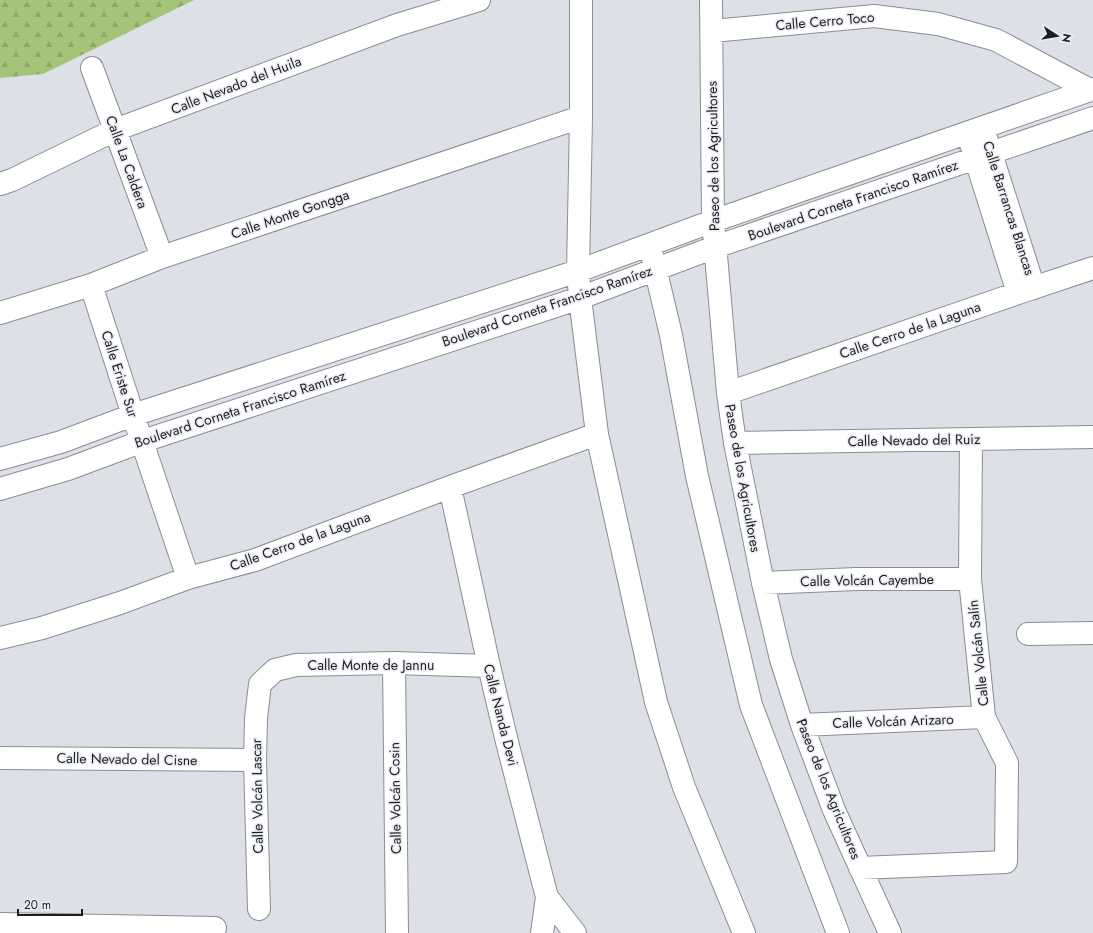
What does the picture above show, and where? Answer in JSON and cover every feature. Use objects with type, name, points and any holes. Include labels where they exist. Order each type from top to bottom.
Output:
[{"type":"street","name":"Calle Nevado del Huila","points":[[0,184],[12,180],[115,130],[397,25],[479,0]]},
{"type":"street","points":[[581,0],[581,117],[578,271],[597,434],[656,702],[684,787],[744,933]]},
{"type":"street","name":"Paseo de los Agricultores","points":[[711,0],[713,221],[728,393],[735,443],[763,584],[781,659],[802,725],[834,810],[890,933]]},
{"type":"street","name":"Calle Cerro Toco","points":[[712,31],[874,16],[938,24],[996,40],[1092,90]]},
{"type":"street","name":"Calle La Caldera","points":[[92,68],[162,257]]},
{"type":"street","name":"Boulevard Corneta Francisco Ramírez","points":[[0,460],[61,442],[133,415],[578,271],[713,221],[1092,90]]},
{"type":"street","name":"Calle Monte Gongga","points":[[0,313],[91,285],[162,257],[581,117]]},
{"type":"street","name":"Boulevard Corneta Francisco Ramírez","points":[[0,488],[68,469],[142,441],[580,298],[715,247],[1093,118]]},
{"type":"street","name":"Calle Barrancas Blancas","points":[[975,130],[1026,290]]},
{"type":"street","points":[[649,244],[671,335],[697,476],[751,705],[838,933]]},
{"type":"street","name":"Calle Cerro de la Laguna","points":[[728,393],[1093,268]]},
{"type":"street","name":"Calle Eriste Sur","points":[[91,285],[188,578]]},
{"type":"street","name":"Calle Cerro de la Laguna","points":[[0,638],[42,628],[120,603],[188,578],[255,560],[597,434]]},
{"type":"street","name":"Calle Nevado del Ruiz","points":[[735,443],[1093,437]]},
{"type":"street","name":"Calle Volcán Salín","points":[[860,868],[1006,862],[1007,763],[984,717],[970,579],[971,439]]},
{"type":"street","name":"Calle Nanda Devi","points":[[450,487],[489,666],[547,897],[575,933]]},
{"type":"street","name":"Calle Volcán Cayembe","points":[[763,584],[856,579],[970,579]]},
{"type":"street","points":[[1028,634],[1093,633]]},
{"type":"street","name":"Calle Monte de Jannu","points":[[260,684],[276,670],[296,665],[394,664],[489,666]]},
{"type":"street","name":"Calle Volcán Cosin","points":[[394,664],[397,933]]},
{"type":"street","name":"Calle Volcán Lascar","points":[[259,909],[255,760],[256,718],[260,684]]},
{"type":"street","name":"Calle Volcán Arizaro","points":[[802,725],[984,717]]},
{"type":"street","name":"Calle Nevado del Cisne","points":[[0,758],[255,760]]},
{"type":"street","points":[[542,933],[547,897]]},
{"type":"street","points":[[0,924],[215,928]]},
{"type":"green space","points":[[0,0],[194,0],[43,74],[0,78]]}]
